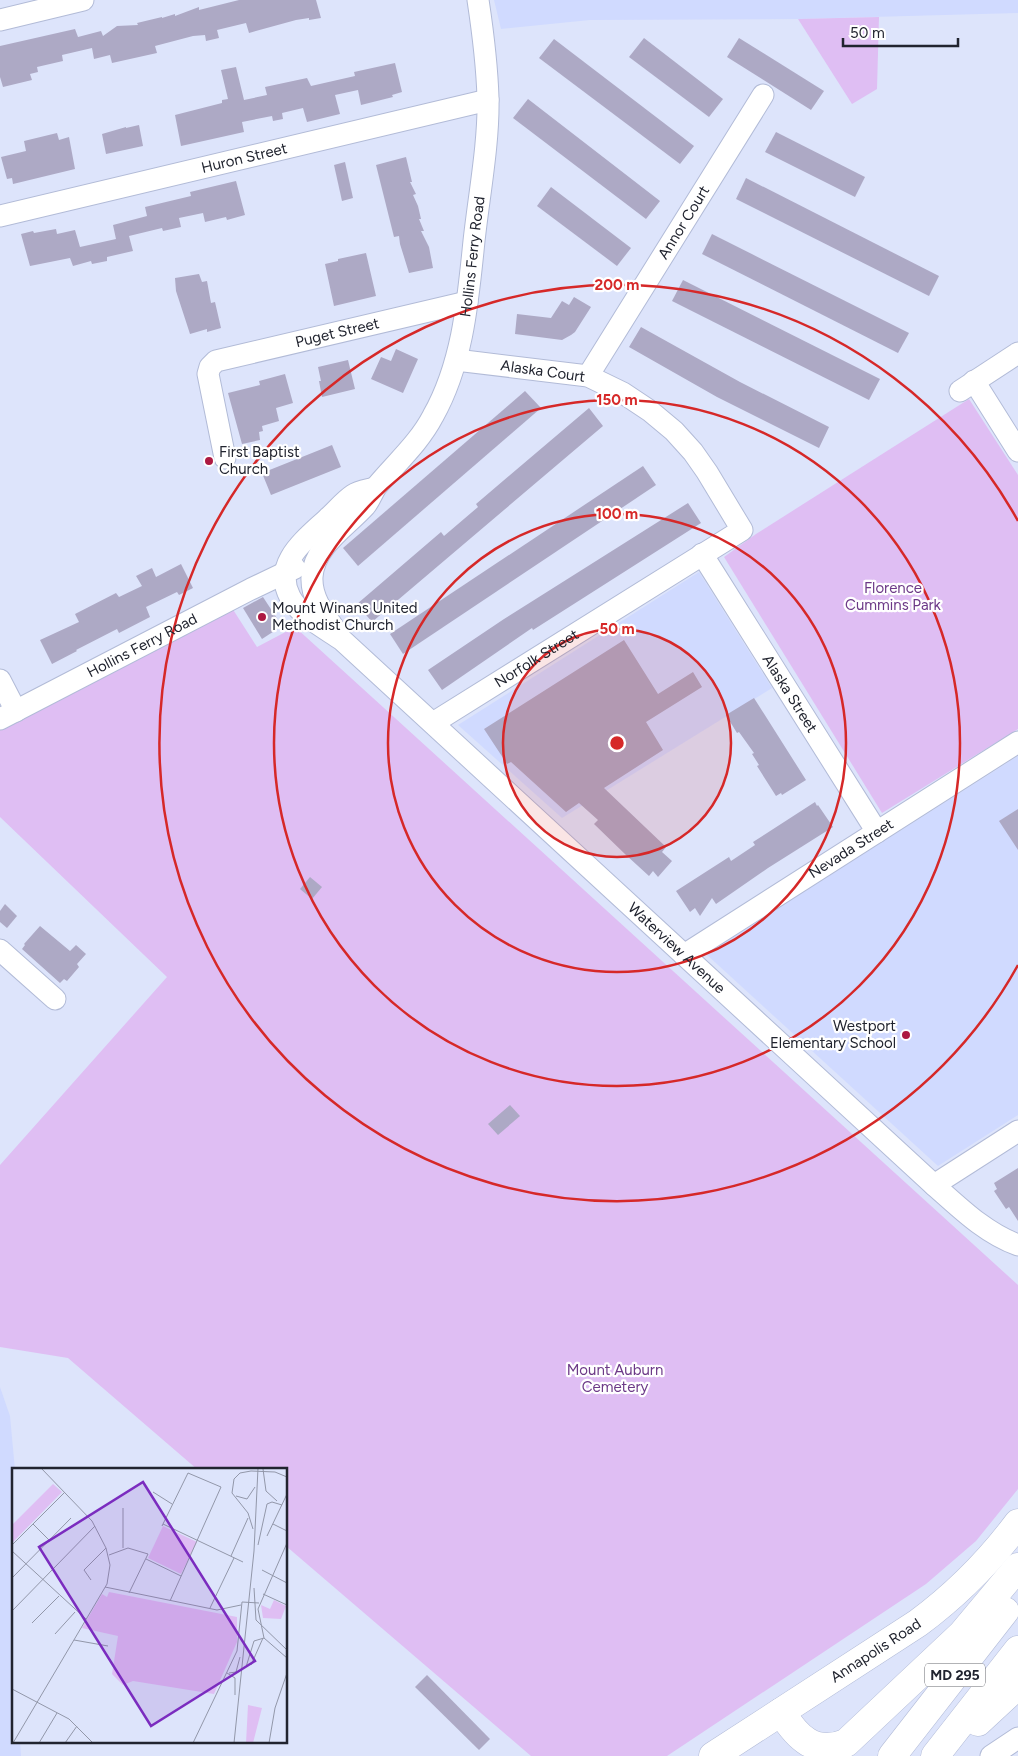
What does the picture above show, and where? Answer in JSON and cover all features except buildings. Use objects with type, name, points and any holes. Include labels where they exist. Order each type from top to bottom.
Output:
[{"type":"main road","name":"Annapolis Road","points":[[713,1756],[939,1608],[981,1568],[1018,1523]]},
{"type":"main road","points":[[776,1716],[813,1746],[831,1748],[846,1743],[962,1634],[1018,1567]]},
{"type":"main road","name":"MD 295","points":[[892,1756],[1018,1594]]},
{"type":"main road","name":"MD 295","points":[[936,1756],[1018,1650]]},
{"type":"main road","points":[[936,1756],[1018,1686]]},
{"type":"main road","points":[[776,1716],[795,1756]]},
{"type":"street","points":[[0,20],[82,0]]},
{"type":"street","name":"Hollins Ferry Road","points":[[8,715],[250,588],[285,573],[314,565],[326,545],[366,504],[375,488],[429,425],[442,398],[456,360],[467,302],[488,100],[486,49],[478,0]]},
{"type":"street","name":"Annor Court","points":[[588,376],[764,94]]},
{"type":"street","name":"Huron Street","points":[[0,216],[488,100]]},
{"type":"street","name":"Puget Street","points":[[226,458],[208,374],[210,367],[216,361],[467,302]]},
{"type":"street","points":[[1018,352],[967,386],[1018,451]]},
{"type":"street","name":"Alaska Court","points":[[456,360],[588,376],[623,393],[650,411],[674,431],[693,452],[742,530]]},
{"type":"street","name":"Hollins Ferry Road","points":[[285,573],[292,554],[303,542],[354,495],[375,488]]},
{"type":"street","name":"Norfolk Street","points":[[433,723],[742,530]]},
{"type":"street","name":"Alaska Street","points":[[702,554],[877,832]]},
{"type":"street","name":"Waterview Avenue","points":[[314,565],[312,588],[316,600],[342,640]]},
{"type":"street","name":"Waterview Avenue","points":[[285,573],[288,592],[295,605],[302,612],[342,640],[934,1185],[986,1228],[1001,1238],[1018,1245]]},
{"type":"street","points":[[0,680],[8,715]]},
{"type":"street","name":"Nevada Street","points":[[684,955],[1018,742]]},
{"type":"street","points":[[0,950],[55,999]]},
{"type":"street","points":[[934,1185],[1018,1131]]},
{"type":"street","points":[[991,1756],[1018,1738]]},
{"type":"shaded area","points":[[494,0],[1018,0],[1018,13],[798,19],[590,20],[501,29]]},
{"type":"shaded area","points":[[699,572],[772,688],[562,818],[458,725]]},
{"type":"shaded area","name":"Westport Elementary School","points":[[1018,756],[1018,1115],[938,1166],[706,954]]},
{"type":"shaded area","points":[[0,1387],[10,1416],[15,1468],[12,1468],[12,1744],[20,1744],[21,1756],[0,1756]]},
{"type":"green space","points":[[879,17],[877,89],[852,104],[798,19]]},
{"type":"green space","name":"Florence Cummins Park","points":[[969,399],[1018,475],[1018,729],[882,813],[724,557],[756,534]]},
{"type":"green space","name":"Mount Auburn Cemetery","points":[[232,608],[257,647],[295,627],[1018,1285],[1018,1489],[976,1541],[926,1584],[667,1756],[531,1756],[288,1548],[288,1468],[196,1468],[68,1358],[0,1347],[0,1165],[167,977],[0,817],[0,729]]},
{"type":"place","name":"First Baptist Church","points":[[209,461]]},
{"type":"place","name":"Mount Winans United Methodist Church","points":[[262,617]]},
{"type":"place","name":"Westport Elementary School","points":[[906,1035]]}]
